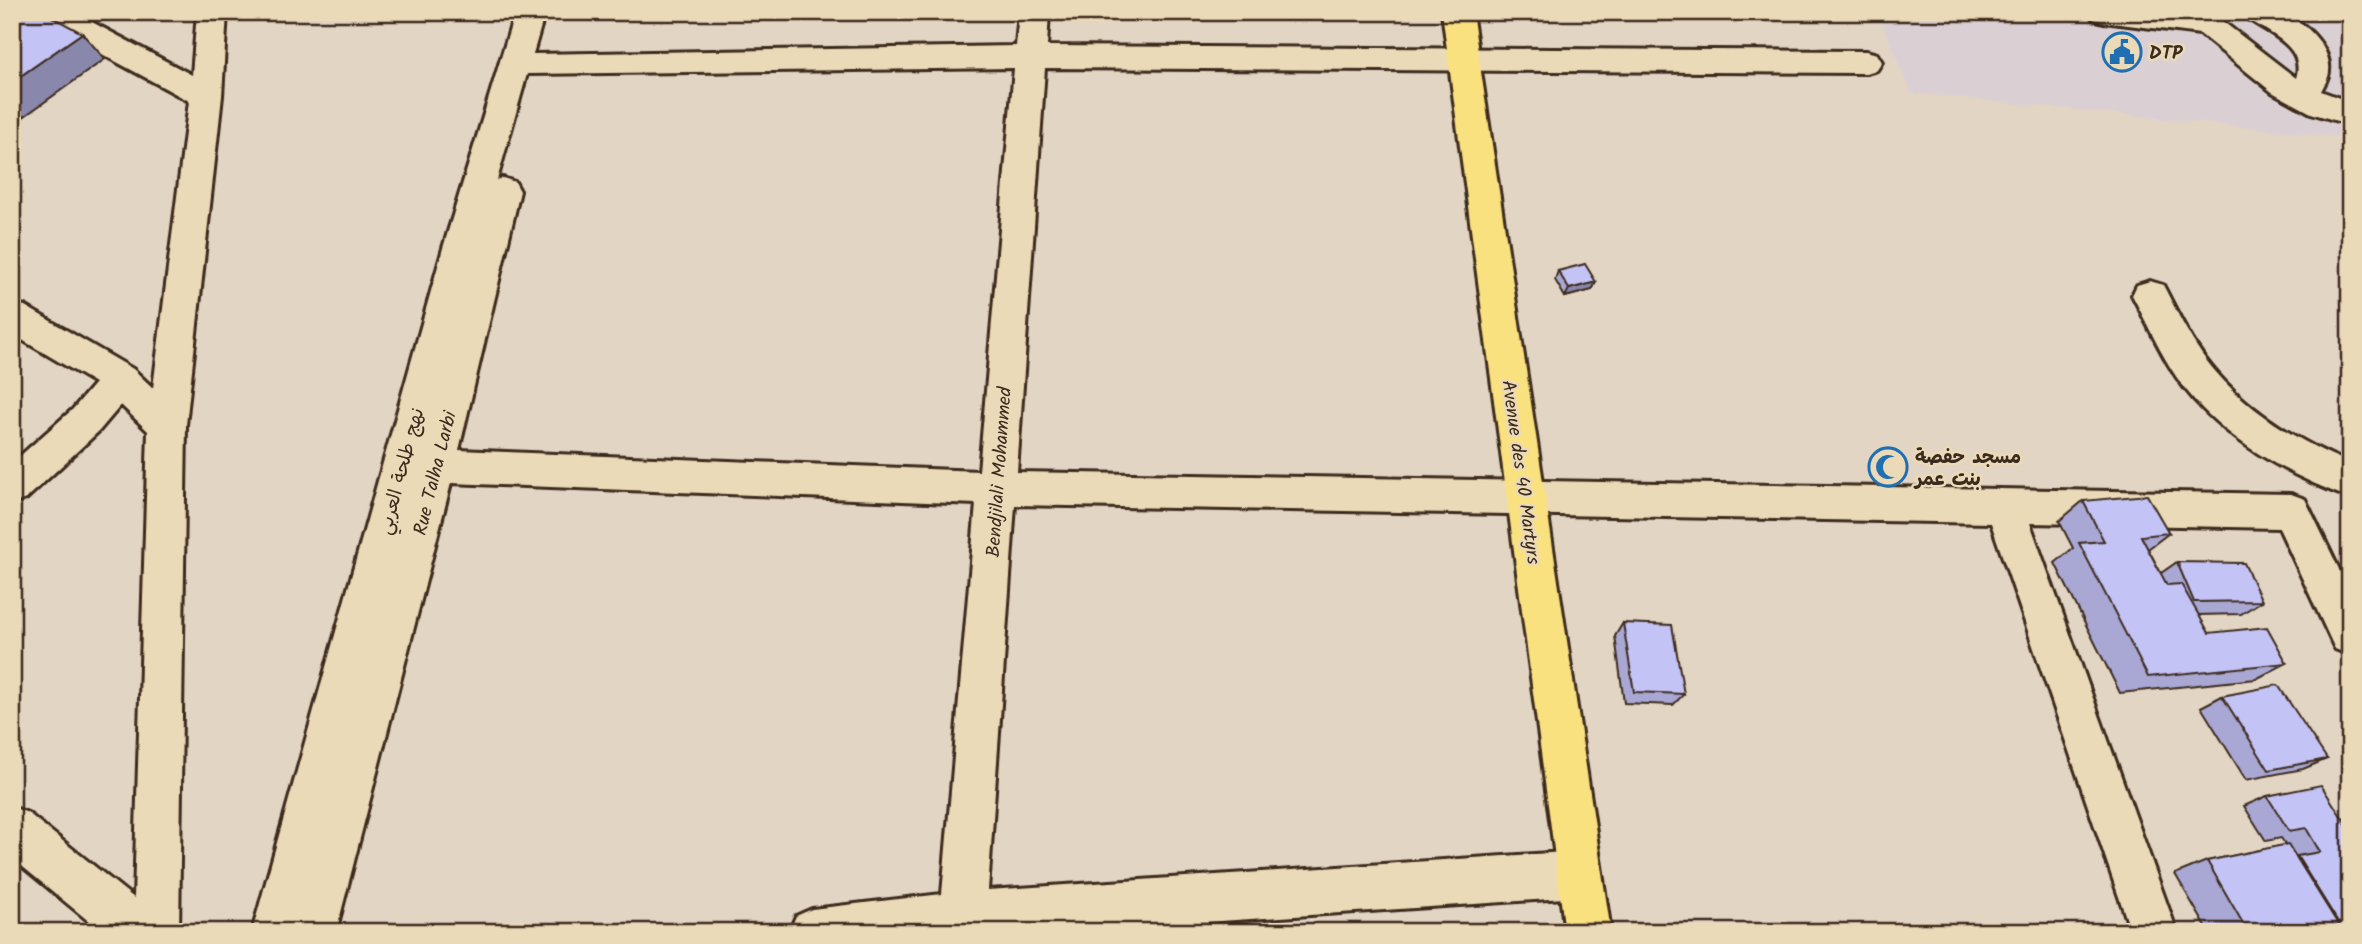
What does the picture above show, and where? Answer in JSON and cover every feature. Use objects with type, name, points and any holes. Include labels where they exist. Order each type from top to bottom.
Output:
[{"type":"main road","name":"Avenue des 40 Martyrs","points":[[1457,12],[1588,932]]},
{"type":"street","points":[[48,12],[206,96]]},
{"type":"street","points":[[156,932],[167,425],[206,96],[212,12]]},
{"type":"street","name":"نهج طلحة العربي","points":[[275,932],[460,248],[530,12]]},
{"type":"street","name":"Rue Talha Larbi","points":[[313,932],[436,466],[547,12]]},
{"type":"street","name":"Bendjilali Mohammed","points":[[962,924],[1034,12]]},
{"type":"street","points":[[2104,12],[2206,24],[2219,30],[2268,76],[2334,110],[2350,114]]},
{"type":"street","points":[[2259,12],[2302,41],[2311,52],[2314,70],[2304,95]]},
{"type":"street","points":[[533,65],[1029,57],[1866,62]]},
{"type":"street","points":[[2150,295],[2185,358],[2210,391],[2247,424],[2293,457],[2350,481]]},
{"type":"street","points":[[12,316],[120,380],[167,425]]},
{"type":"street","points":[[12,487],[86,420],[120,380]]},
{"type":"street","points":[[436,466],[997,488],[2291,511],[2350,636]]},
{"type":"street","points":[[2004,505],[2154,932]]},
{"type":"street","points":[[12,829],[139,932]]},
{"type":"street","points":[[812,932],[962,924],[1579,874]]},
{"type":"shaded area","name":"DTP","points":[[1878,12],[2350,12],[2350,138],[1911,93]]},
{"type":"building","points":[[12,12],[43,12],[82,33],[12,82]]},
{"type":"building","points":[[1585,264],[1596,282],[1569,289],[1558,271]]},
{"type":"building","points":[[2147,495],[2169,533],[2141,536],[2167,585],[2181,584],[2209,633],[2267,627],[2287,663],[2148,677],[2079,543],[2104,541],[2083,501]]},
{"type":"building","points":[[2177,562],[2244,563],[2262,601],[2194,602]]},
{"type":"building","points":[[1623,623],[1672,625],[1684,694],[1634,692]]},
{"type":"building","points":[[2278,685],[2327,759],[2269,770],[2222,696]]},
{"type":"building","points":[[2321,785],[2350,830],[2350,920],[2338,922],[2297,856],[2320,852],[2306,828],[2289,831],[2267,796]]},
{"type":"building","points":[[2288,844],[2338,924],[2350,921],[2350,932],[2248,932],[2207,861]]},
{"type":"place","name":"DTP","points":[[2122,52]]},
{"type":"place","name":"مسجد حفصة بنت عمر","points":[[1888,467]]}]
